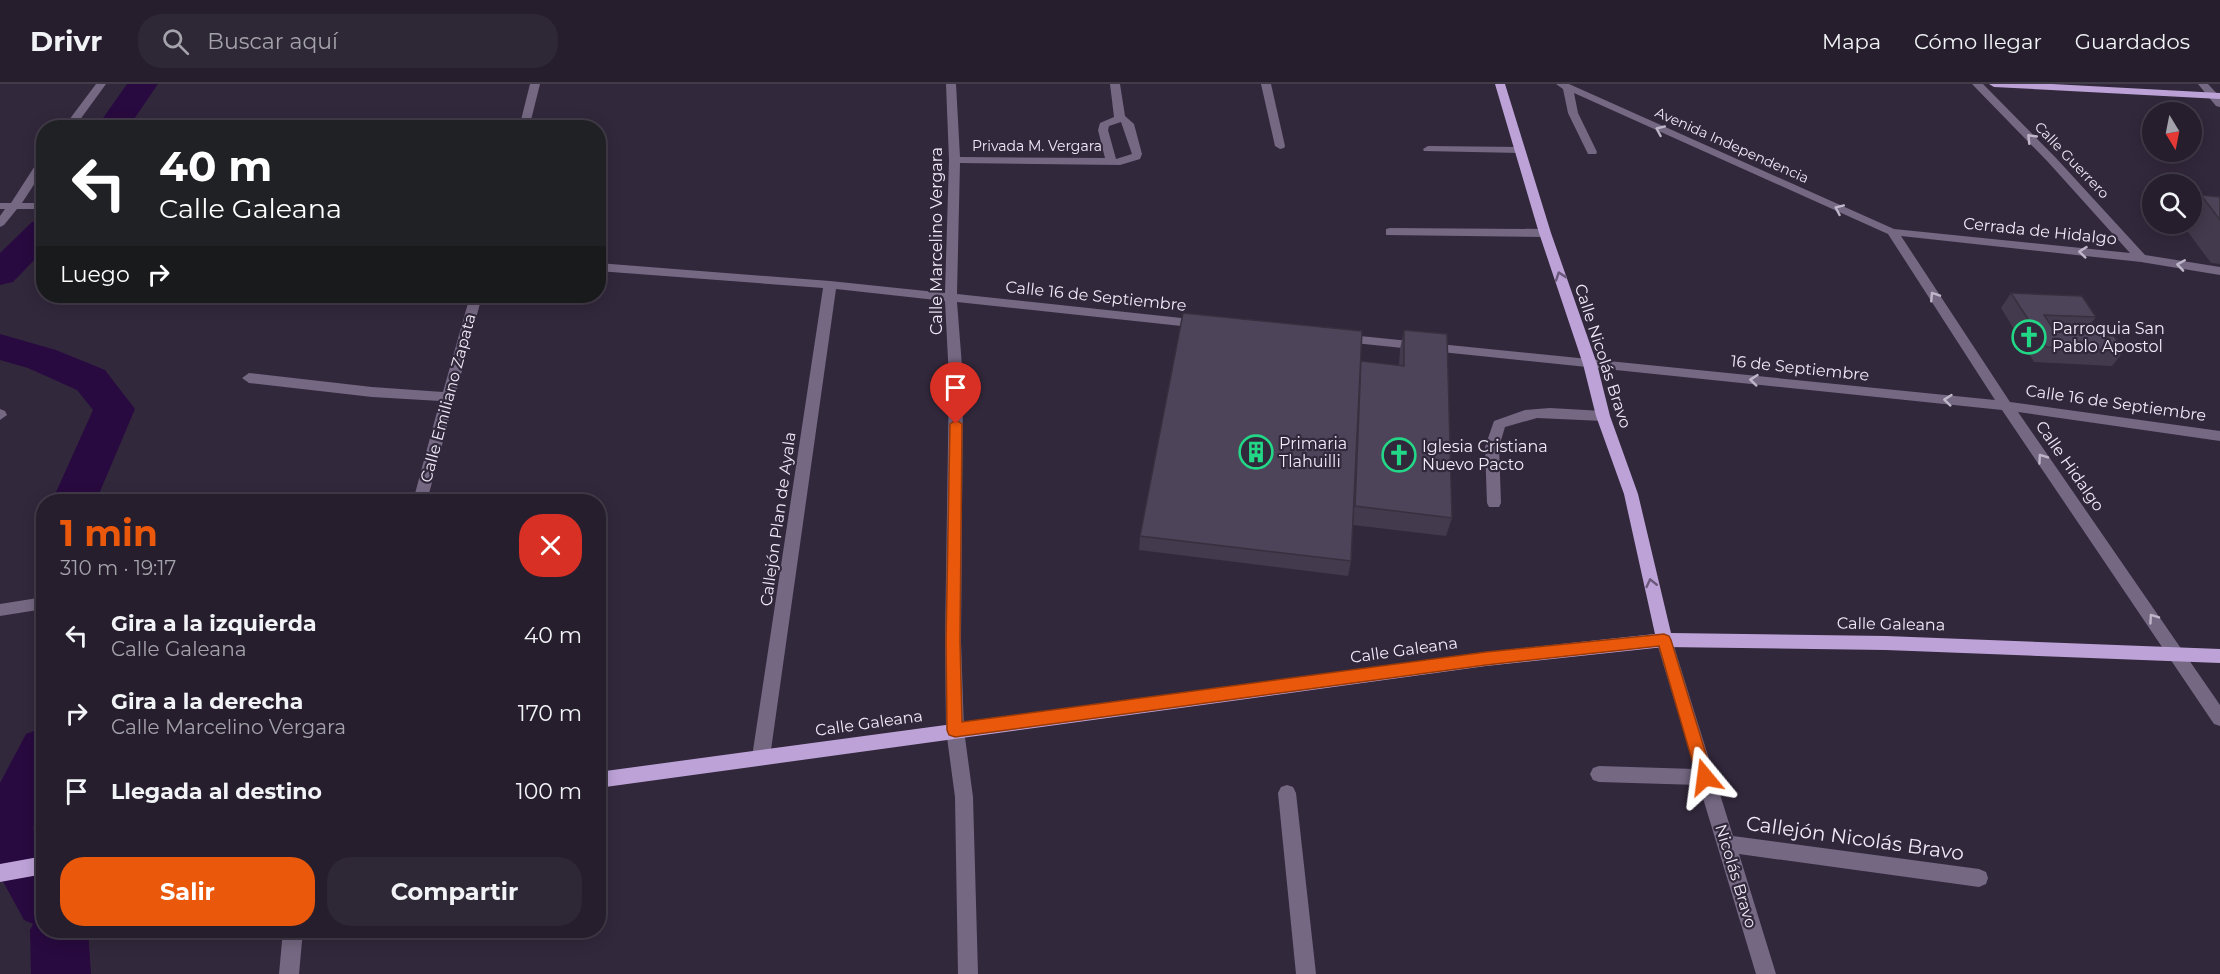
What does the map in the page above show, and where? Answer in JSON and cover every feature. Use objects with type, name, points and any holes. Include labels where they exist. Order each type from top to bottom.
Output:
[{"type":"main road","name":"Calle Nicolás Bravo","points":[[1500,84],[1545,233],[1631,494],[1664,640]]},
{"type":"main road","points":[[1994,84],[2216,95]]},
{"type":"main road","name":"Calle Galeana","points":[[606,779],[1474,660],[1664,640],[1886,643],[2220,656]]},
{"type":"main road","points":[[0,873],[36,866]]},
{"type":"street","points":[[74,120],[101,84]]},
{"type":"street","points":[[526,120],[535,84]]},
{"type":"street","name":"Calle Marcelino Vergara","points":[[951,84],[955,160],[951,299],[956,379],[953,641],[955,730],[964,797],[968,974]]},
{"type":"street","points":[[1115,84],[1116,120]]},
{"type":"street","points":[[1266,84],[1280,146]]},
{"type":"street","name":"Calle Guerrero","points":[[1977,84],[2094,205],[2141,258]]},
{"type":"street","points":[[2203,84],[2216,95],[2220,104]]},
{"type":"street","points":[[1564,86],[1572,113],[1592,152]]},
{"type":"street","name":"Avenida Independencia","points":[[1564,86],[1892,232]]},
{"type":"street","points":[[1116,120],[1129,124],[1137,154],[1132,159],[1115,161],[1103,130],[1104,124],[1116,120]]},
{"type":"street","points":[[1428,149],[1520,150]]},
{"type":"street","name":"Privada M. Vergara","points":[[955,160],[1115,161]]},
{"type":"street","points":[[0,223],[36,172]]},
{"type":"street","points":[[0,206],[36,206]]},
{"type":"street","points":[[1390,232],[1545,233]]},
{"type":"street","name":"Cerrada de Hidalgo","points":[[1892,232],[2141,258],[2220,271]]},
{"type":"street","name":"Calle Hidalgo","points":[[1892,232],[2006,406],[2220,719]]},
{"type":"street","name":"Calle 16 de Septiembre","points":[[606,268],[830,285],[1212,325]]},
{"type":"street","name":"Callejón Plan de Ayala","points":[[761,758],[830,285]]},
{"type":"street","name":"Calle Emiliano Zapata","points":[[422,494],[475,303]]},
{"type":"street","points":[[1330,337],[1590,364]]},
{"type":"street","name":"16 de Septiembre","points":[[1590,364],[2006,406]]},
{"type":"street","points":[[249,378],[449,398]]},
{"type":"street","name":"Calle 16 de Septiembre","points":[[2006,406],[2220,436]]},
{"type":"street","points":[[1494,502],[1492,447],[1499,424],[1521,415],[1552,411],[1604,417]]},
{"type":"street","points":[[0,610],[36,604]]},
{"type":"street","name":"Nicolás Bravo","points":[[1664,640],[1766,974]]},
{"type":"street","points":[[1599,774],[1705,777]]},
{"type":"street","points":[[1287,793],[1306,974]]},
{"type":"street","name":"Callejón Nicolás Bravo","points":[[1726,844],[1979,878]]},
{"type":"street","points":[[289,974],[292,938]]},
{"type":"building","points":[[2202,195],[2220,197],[2220,220],[2202,196]]},
{"type":"building","points":[[2011,293],[2082,296],[2096,317],[2044,315],[2055,332],[2091,334],[2086,327],[2095,328],[2101,336],[2114,336],[2124,351],[2046,347]]},
{"type":"building","name":"Primaria Tlahuilli","points":[[1183,313],[1362,331],[1351,561],[1140,536]]},
{"type":"building","name":"Iglesia Cristiana Nuevo Pacto","points":[[1404,330],[1447,334],[1452,518],[1355,506],[1361,361],[1404,366]]},
{"type":"waterway","points":[[118,120],[143,84]]},
{"type":"waterway","points":[[0,274],[36,237]]},
{"type":"waterway","points":[[0,347],[42,359],[91,380],[114,409],[77,494]]},
{"type":"waterway","points":[[36,766],[4,830],[36,887]]},
{"type":"waterway","points":[[59,938],[61,974]]},
{"type":"place","name":"Parroquia San Pablo Apostol","points":[[2029,337]]},
{"type":"place","name":"Primaria Tlahuilli","points":[[1256,452]]},
{"type":"place","name":"Iglesia Cristiana Nuevo Pacto","points":[[1399,455]]},
{"type":"route","points":[[956,424],[953,641],[955,730],[1486,659],[1664,640],[1705,777]]}]
